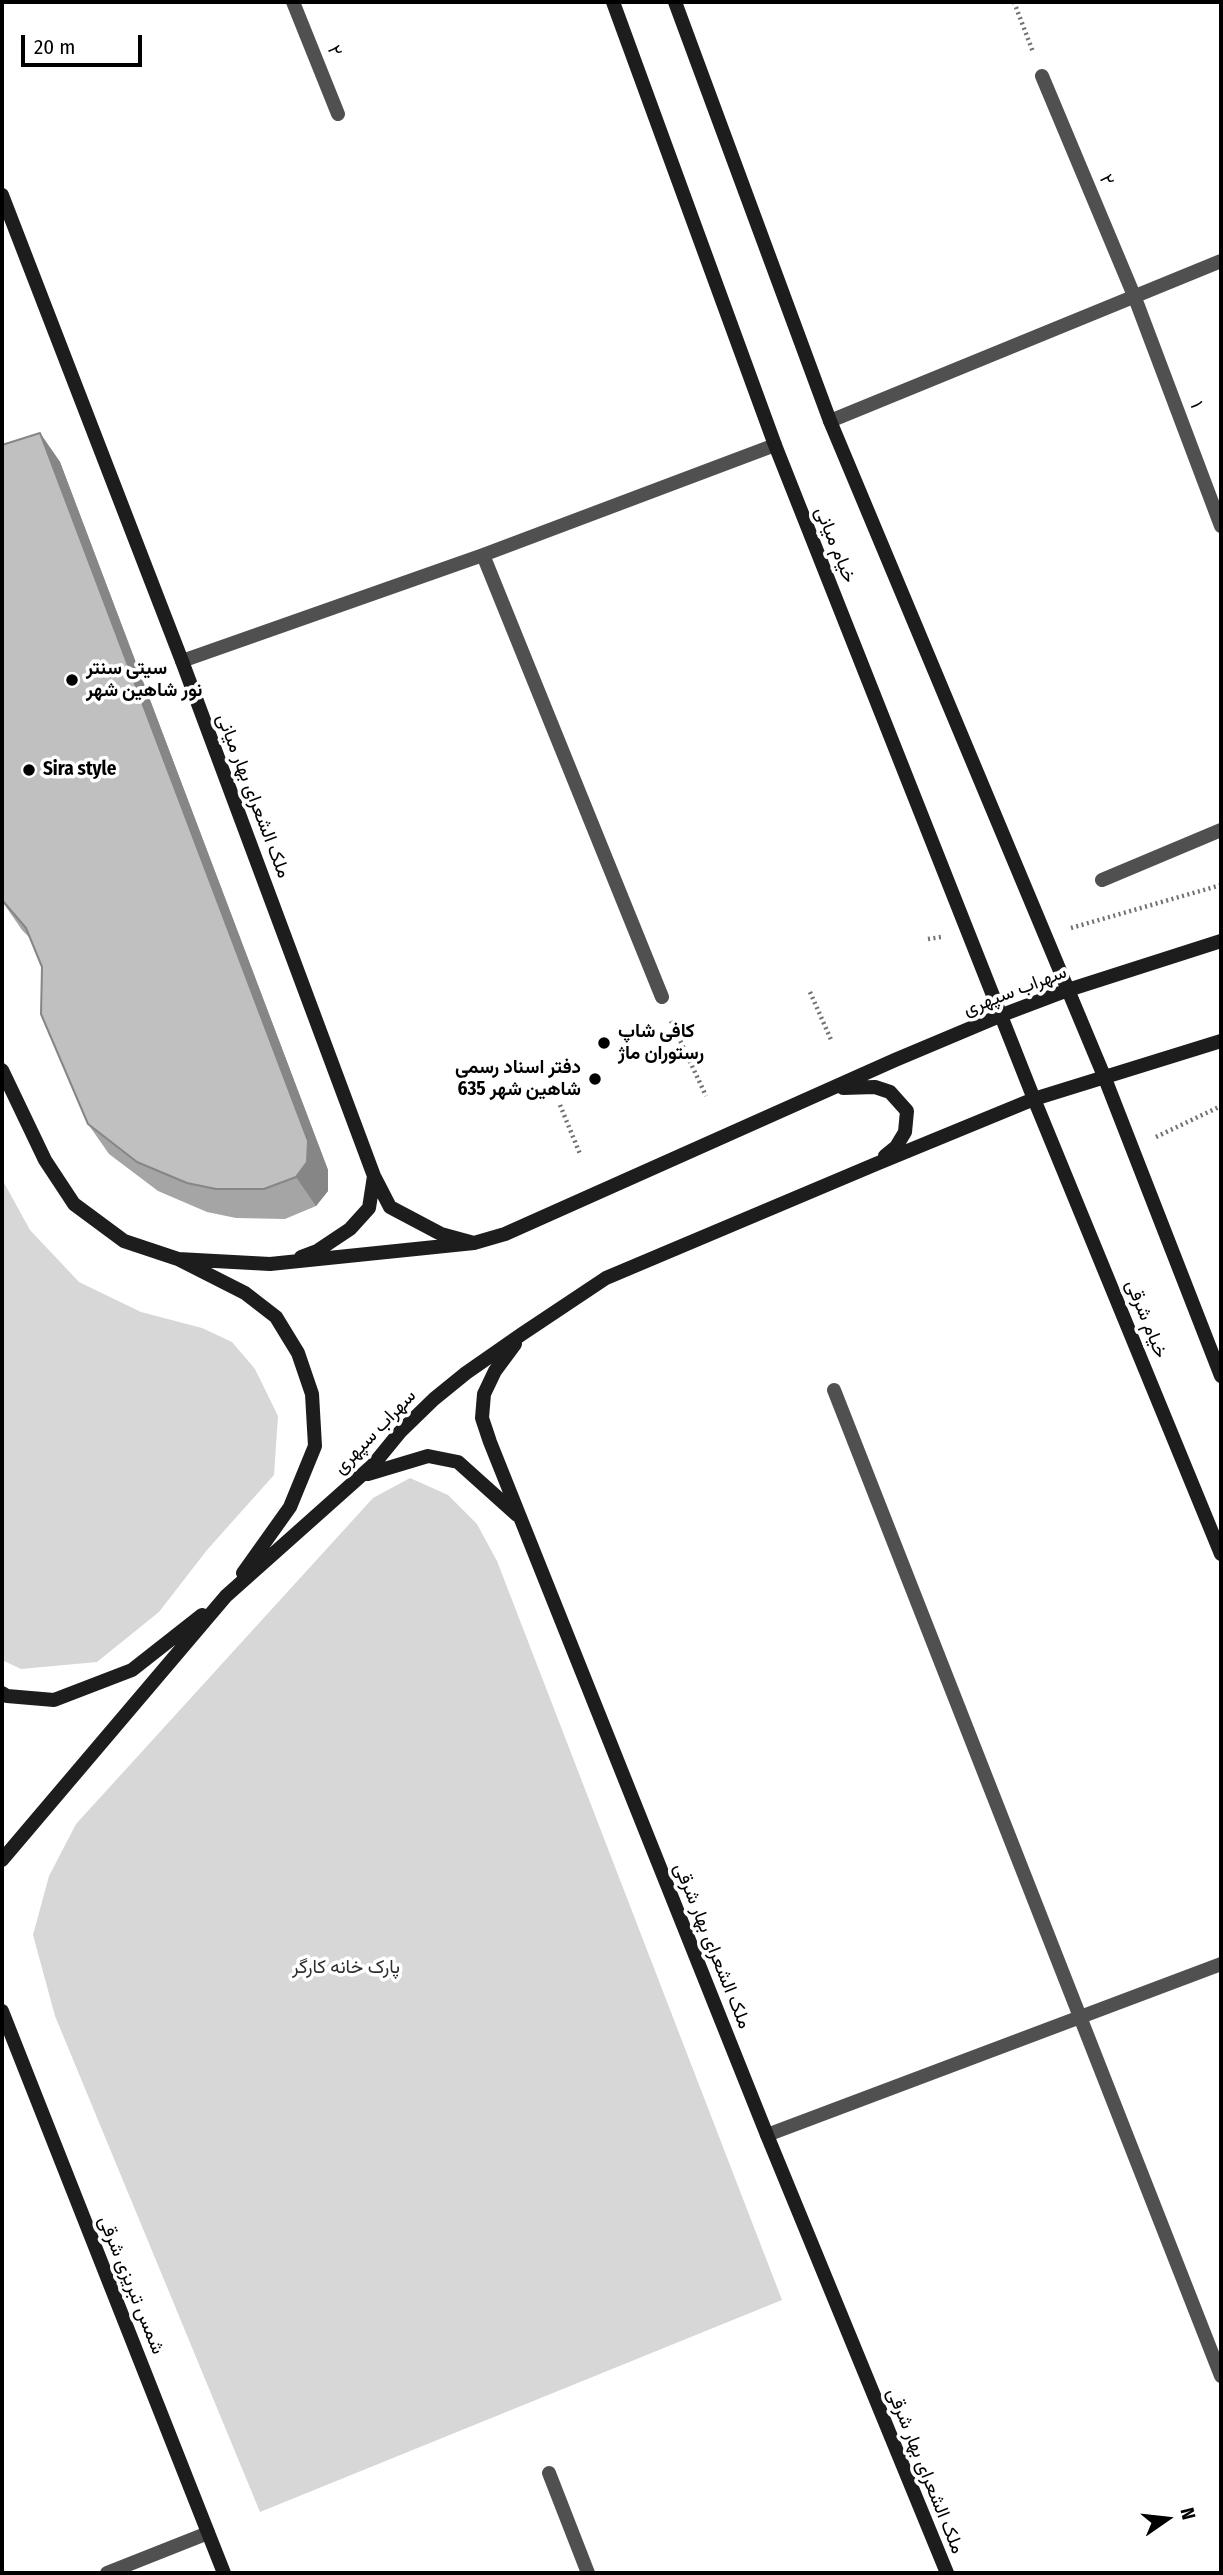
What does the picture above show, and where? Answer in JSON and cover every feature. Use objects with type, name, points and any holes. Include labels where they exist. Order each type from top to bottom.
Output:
[{"type":"main road","name":"خیام میانی","points":[[612,2],[775,445],[1034,1099]]},
{"type":"main road","points":[[675,2],[830,421],[1104,1076],[1221,1376]]},
{"type":"main road","name":"ملک الشعرای بهار میانی","points":[[2,195],[182,661],[374,1176],[390,1207],[441,1234],[474,1242]]},
{"type":"main road","name":"سهراب سپهری","points":[[178,1259],[287,1262],[474,1242],[505,1234],[1002,1015],[1068,990],[1221,942]]},
{"type":"main road","name":"سهراب سپهری","points":[[2,1860],[226,1596],[360,1476],[434,1399],[522,1334],[606,1278],[876,1164],[1034,1099],[1221,1041]]},
{"type":"main road","points":[[2,1070],[45,1160],[74,1204],[124,1241],[178,1259],[245,1293],[276,1317],[298,1353],[312,1394],[315,1446],[290,1507],[226,1596],[132,1670],[54,1700],[7,1696],[2,1693]]},
{"type":"main road","name":"سهراب سپهری","points":[[829,1091],[875,1087],[890,1092],[907,1111],[905,1132],[896,1147],[876,1164]]},
{"type":"main road","name":"خیام شرقی","points":[[1034,1099],[1221,1554]]},
{"type":"main road","points":[[287,1262],[317,1251],[349,1229],[369,1208],[374,1176]]},
{"type":"main road","name":"ملک الشعرای بهار شرقی","points":[[522,1334],[495,1371],[484,1394],[482,1418],[767,2135],[947,2573]]},
{"type":"main road","points":[[360,1476],[428,1456],[458,1462],[521,1519]]},
{"type":"main road","name":"شمس تبریزی شرقی","points":[[2,2011],[224,2573]]},
{"type":"street","name":"۲","points":[[293,2],[338,114]]},
{"type":"street","name":"۲","points":[[1042,76],[1135,298]]},
{"type":"street","points":[[830,421],[1221,261]]},
{"type":"street","name":"۱","points":[[1135,298],[1221,526]]},
{"type":"street","points":[[182,661],[482,555],[775,445]]},
{"type":"street","points":[[482,555],[662,997]]},
{"type":"street","points":[[1102,880],[1221,830]]},
{"type":"street","points":[[834,1390],[1221,2376]]},
{"type":"street","points":[[767,2135],[1221,1965]]},
{"type":"street","points":[[549,2473],[588,2573]]},
{"type":"street","points":[[107,2573],[208,2533]]},
{"type":"path","points":[[1014,2],[1042,76]]},
{"type":"path","points":[[1045,936],[1221,886]]},
{"type":"path","points":[[810,992],[832,1042]]},
{"type":"path","points":[[683,1049],[706,1096]]},
{"type":"path","points":[[560,1105],[580,1154]]},
{"type":"green space","points":[[2,1179],[30,1230],[79,1282],[141,1312],[202,1328],[232,1342],[255,1369],[278,1416],[274,1475],[207,1550],[159,1612],[97,1662],[21,1669],[2,1660]]},
{"type":"green space","name":"پارک خانه کارگر","points":[[410,1478],[448,1495],[477,1524],[497,1561],[782,2300],[260,2512],[55,2016],[33,1935],[49,1876],[76,1824],[373,1498]]},
{"type":"building","name":"سیتی سنتر نور شاهین شهر","points":[[40,433],[308,1141],[307,1162],[296,1177],[264,1189],[216,1189],[187,1183],[137,1162],[88,1124],[41,1014],[42,967],[26,928],[2,900],[2,445]]},
{"type":"place","name":"سیتی سنتر نور شاهین شهر","points":[[72,680]]},
{"type":"place","name":"Sira style","points":[[29,770]]},
{"type":"place","name":"کافی شاپ رستوران ماژ","points":[[604,1043]]},
{"type":"place","name":"دفتر اسناد رسمی 635 شاهین شهر","points":[[595,1079]]}]
